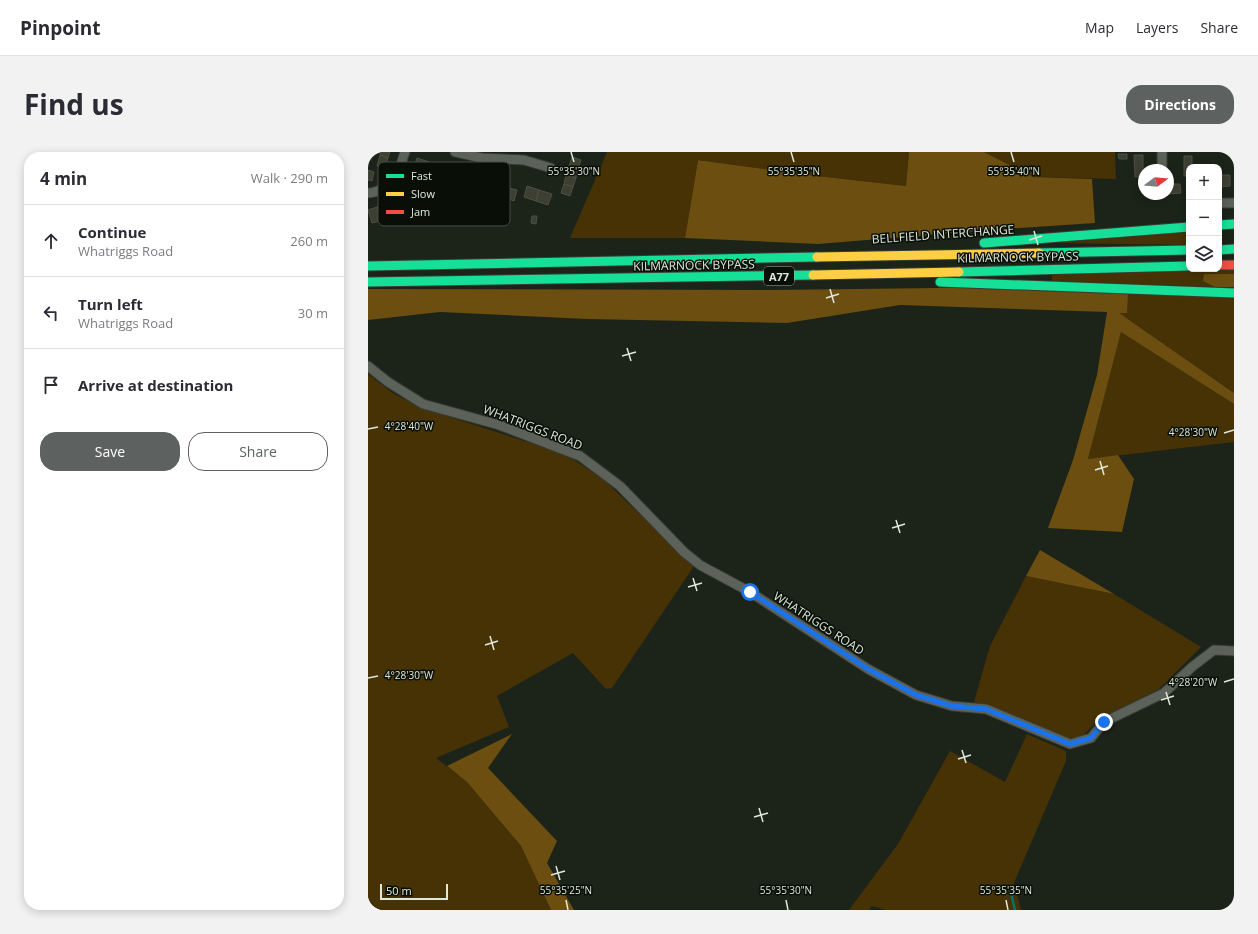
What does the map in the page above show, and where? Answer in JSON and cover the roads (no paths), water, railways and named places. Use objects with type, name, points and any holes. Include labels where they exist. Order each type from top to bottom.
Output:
[{"type":"highway","points":[[1222,225],[1234,224]]},
{"type":"highway","name":"BELLFIELD INTERCHANGE","points":[[976,244],[1186,227]]},
{"type":"highway","name":"BELLFIELD INTERCHANGE","points":[[795,257],[952,246]]},
{"type":"highway","name":"KILMARNOCK BYPASS","points":[[368,266],[1186,250]]},
{"type":"highway","points":[[1222,250],[1234,250]]},
{"type":"highway","points":[[1222,265],[1234,265]]},
{"type":"highway","name":"KILMARNOCK BYPASS","points":[[368,282],[785,276],[1186,266]]},
{"type":"highway","name":"A77","points":[[785,276],[1234,293]]},
{"type":"street","points":[[402,162],[405,152]]},
{"type":"street","points":[[455,152],[482,158],[524,160],[551,168]]},
{"type":"street","points":[[1162,152],[1162,164]]},
{"type":"street","points":[[368,193],[373,193],[378,190]]},
{"type":"street","points":[[1222,203],[1234,203]]},
{"type":"street","name":"WHATRIGGS ROAD","points":[[368,366],[388,382],[423,404],[499,425],[580,456],[620,486],[684,552],[700,565],[750,592],[868,669],[916,695],[952,706],[986,709],[1070,744],[1091,738],[1104,722],[1164,693],[1192,667],[1214,650],[1234,650]]},
{"type":"waterway","points":[[1010,889],[1015,910]]}]
